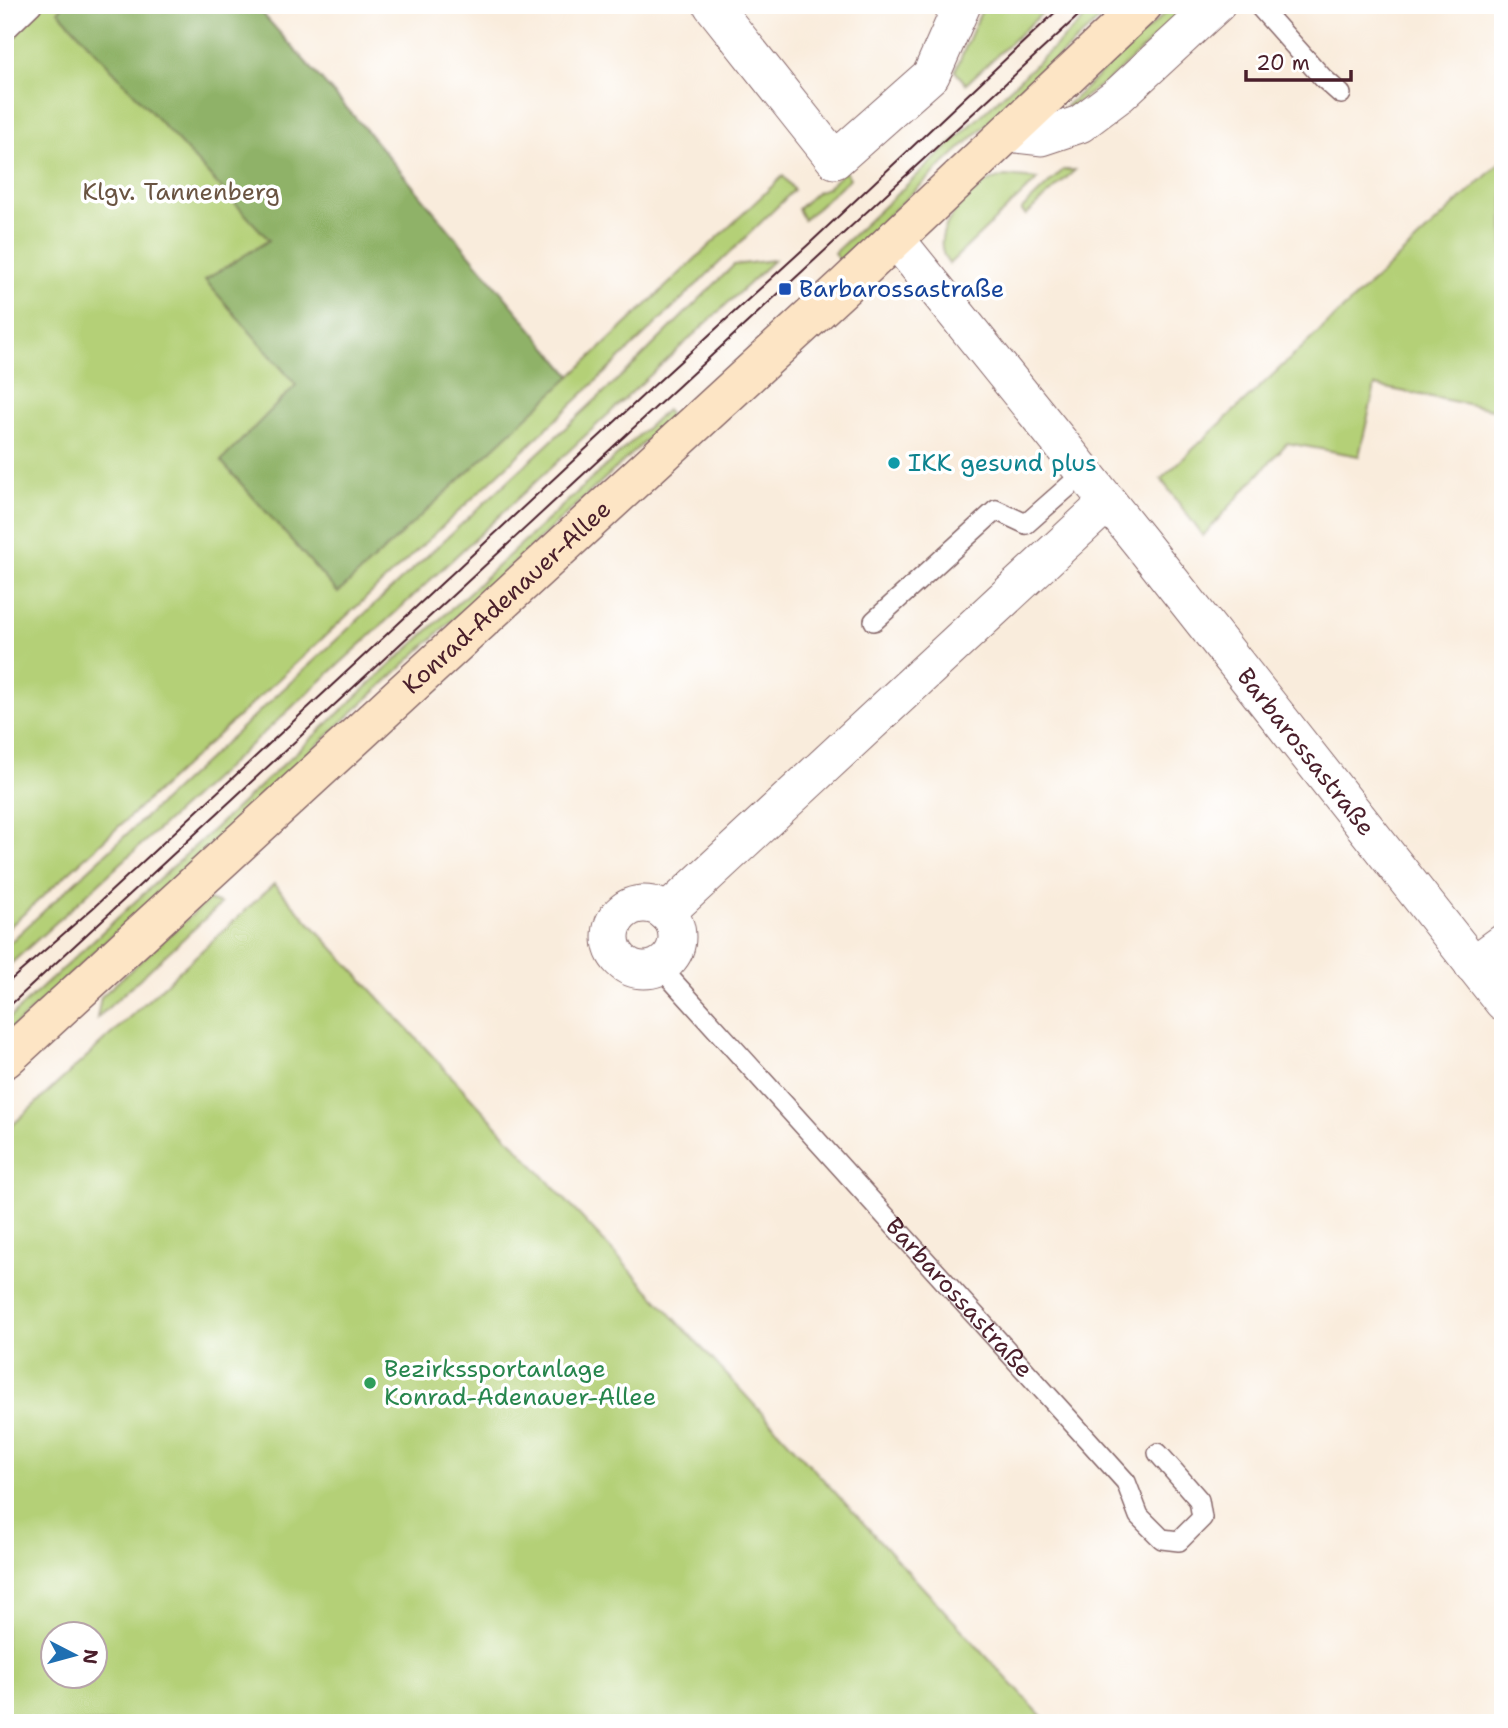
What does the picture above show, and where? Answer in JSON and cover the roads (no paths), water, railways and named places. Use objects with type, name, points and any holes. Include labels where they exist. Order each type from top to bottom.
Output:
[{"type":"main road","name":"Konrad-Adenauer-Allee","points":[[5,1059],[895,238],[1143,5]]},
{"type":"street","points":[[712,5],[835,160],[930,75],[962,5]]},
{"type":"street","points":[[1007,133],[1041,136],[1080,124],[1120,94],[1216,5]]},
{"type":"street","name":"Barbarossastraße","points":[[895,238],[1108,502],[1503,1002]]},
{"type":"street","points":[[666,913],[1108,502]]},
{"type":"street","points":[[647,904],[666,913],[676,928],[677,940],[673,954],[660,967],[639,970],[625,964],[617,956],[611,936],[618,917],[634,906],[647,904]]},
{"type":"street","points":[[1474,965],[1503,943]]},
{"type":"lane","points":[[5,31],[32,5]]},
{"type":"lane","points":[[1258,5],[1323,78],[1341,94]]},
{"type":"lane","points":[[874,621],[996,510],[1026,524],[1084,472]]},
{"type":"lane","name":"Barbarossastraße","points":[[660,967],[1126,1482],[1139,1516],[1163,1539],[1179,1541],[1202,1518],[1199,1500],[1158,1453]]},
{"type":"tram line","points":[[5,985],[93,908],[1063,5]]},
{"type":"tram line","points":[[5,1010],[1090,5]]},
{"type":"place","name":"Barbarossastraße","points":[[785,289]]},
{"type":"place","name":"IKK gesund plus","points":[[894,463]]},
{"type":"place","name":"Bezirkssportanlage Konrad-Adenauer-Allee","points":[[370,1383]]},
{"type":"park label","name":"Klgv. Tannenberg","points":[[181,192]]}]
